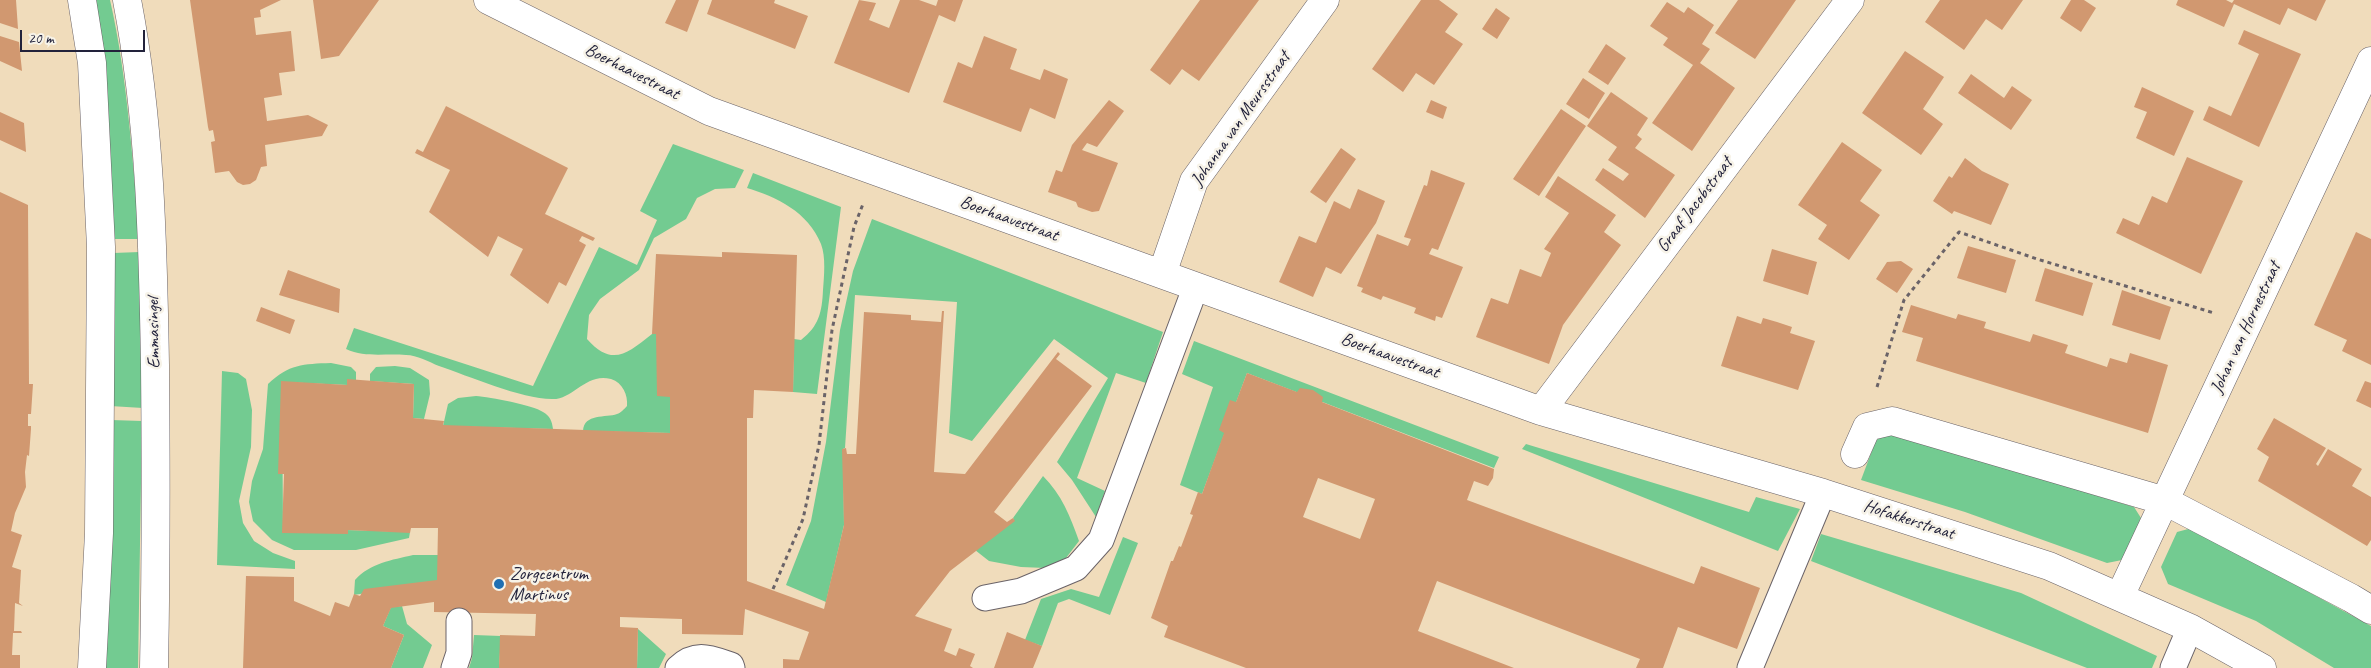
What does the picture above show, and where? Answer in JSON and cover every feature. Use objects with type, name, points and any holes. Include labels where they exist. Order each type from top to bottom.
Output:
[{"type":"street","points":[[82,0],[92,63],[101,247],[99,533],[92,668]]},
{"type":"street","name":"Emmasingel","points":[[126,0],[138,57],[154,248],[157,539],[154,668]]},
{"type":"street","name":"Boerhaavestraat","points":[[488,0],[709,111],[1540,411]]},
{"type":"street","name":"Johanna van Meursstraat","points":[[1162,274],[1194,181],[1325,0]]},
{"type":"street","name":"Graaf Jacobstraat","points":[[1540,411],[1850,0]]},
{"type":"street","name":"Johan van Hornestraat","points":[[2120,596],[2371,60]]},
{"type":"street","name":"Hofakkerstraat","points":[[1540,411],[1823,492],[2050,566],[2190,628],[2262,668]]},
{"type":"street","points":[[1855,454],[1867,427],[1892,421],[2165,501],[2371,610]]},
{"type":"lane","points":[[985,598],[1021,591],[1076,568],[1101,540],[1196,286]]},
{"type":"lane","points":[[1750,668],[1823,492]]},
{"type":"lane","points":[[454,668],[459,654],[459,621]]},
{"type":"lane","points":[[2173,668],[2190,628]]},
{"type":"lane","points":[[678,668],[688,659],[708,657],[731,665],[732,668]]},
{"type":"path","points":[[773,589],[803,520],[819,445],[832,330],[854,227],[876,171]]},
{"type":"path","points":[[1879,424],[1873,400],[1904,300],[1959,232],[2037,259],[2248,324]]},
{"type":"green space","points":[[94,0],[110,0],[116,30],[129,119],[140,239],[113,239]]},
{"type":"green space","points":[[673,144],[744,170],[735,188],[715,189],[697,198],[686,219],[654,238],[639,270],[600,299],[589,315],[587,339],[596,348],[612,355],[627,352],[652,334],[656,334],[670,396],[670,433],[583,431],[587,421],[596,417],[618,413],[627,406],[627,398],[622,386],[611,379],[594,379],[560,398],[539,398],[495,386],[414,356],[368,354],[346,349],[354,328],[533,386],[599,247],[637,265],[657,220],[640,211]]},
{"type":"green space","points":[[753,173],[841,207],[817,394],[793,392],[794,339],[801,340],[807,335],[816,324],[818,318],[822,305],[824,279],[823,249],[815,233],[800,215],[780,201],[747,188]]},
{"type":"green space","points":[[872,219],[1163,332],[1146,383],[1116,373],[1077,478],[1105,491],[1096,517],[1072,480],[1057,462],[1108,378],[1054,339],[972,441],[949,433],[957,302],[855,295],[845,448],[843,449],[844,525],[826,602],[786,585],[811,521],[826,442],[840,330],[853,271]]},
{"type":"green space","points":[[140,252],[143,408],[110,406],[113,253]]},
{"type":"green space","points":[[1194,341],[1499,457],[1494,468],[1247,373],[1202,494],[1180,485],[1213,387],[1182,374]]},
{"type":"green space","points":[[331,363],[351,367],[356,372],[356,381],[348,385],[282,382],[283,528],[410,532],[409,538],[356,550],[294,550],[272,540],[253,521],[249,502],[252,481],[263,449],[268,384],[283,372],[297,366]]},
{"type":"green space","points":[[395,366],[410,368],[429,380],[430,394],[424,419],[413,418],[414,384],[370,381],[370,374],[376,367]]},
{"type":"green space","points":[[222,371],[238,373],[246,379],[252,410],[251,447],[239,501],[243,523],[254,541],[273,553],[295,561],[295,569],[217,565]]},
{"type":"green space","points":[[476,396],[538,409],[549,417],[553,429],[443,426],[448,404],[458,398]]},
{"type":"green space","points":[[111,420],[142,421],[138,668],[103,668]]},
{"type":"green space","points":[[1892,433],[2134,507],[2141,518],[2122,560],[2107,563],[1965,512],[1861,480],[1876,440]]},
{"type":"green space","points":[[1526,444],[1749,512],[1756,497],[1800,509],[1778,551],[1522,449]]},
{"type":"green space","points":[[1043,476],[1050,483],[1069,514],[1079,541],[1066,558],[1046,568],[1021,567],[989,561],[975,550],[1014,520],[1013,518]]},
{"type":"green space","points":[[2192,528],[2371,626],[2371,668],[2334,668],[2256,621],[2168,584],[2161,567],[2177,532]]},
{"type":"green space","points":[[1821,534],[2021,593],[2157,656],[2152,668],[2087,668],[1811,561]]},
{"type":"green space","points":[[1123,537],[1138,543],[1110,615],[1069,599],[1058,603],[1042,646],[1025,640],[1041,599],[1071,589],[1099,597]]},
{"type":"green space","points":[[413,555],[439,555],[438,581],[354,595],[355,580],[361,574],[382,563]]},
{"type":"green space","points":[[402,606],[407,624],[432,645],[423,668],[391,668],[404,635],[383,626],[391,607]]},
{"type":"green space","points":[[638,629],[666,654],[659,668],[637,668]]},
{"type":"green space","points":[[474,635],[501,636],[499,668],[469,668]]},
{"type":"building","points":[[0,0],[16,0],[18,29],[0,23]]},
{"type":"building","points":[[190,0],[281,0],[260,10],[261,17],[254,18],[256,35],[291,31],[295,71],[279,73],[282,95],[264,98],[267,121],[308,115],[328,125],[322,136],[265,145],[267,166],[261,167],[256,180],[250,184],[243,185],[237,182],[229,171],[215,173],[211,142],[215,141],[213,130],[209,131],[208,127]]},
{"type":"building","points":[[313,0],[379,0],[339,56],[321,59]]},
{"type":"building","points":[[676,0],[699,0],[687,32],[665,23]]},
{"type":"building","points":[[712,0],[775,0],[774,3],[808,16],[795,49],[707,14]]},
{"type":"building","points":[[859,0],[876,3],[869,20],[889,28],[900,0],[919,0],[936,6],[938,0],[963,0],[955,22],[939,15],[909,93],[834,63]]},
{"type":"building","points":[[1200,0],[1259,0],[1199,81],[1182,69],[1170,85],[1150,70]]},
{"type":"building","points":[[1421,0],[1439,0],[1458,14],[1445,32],[1463,44],[1434,85],[1416,73],[1403,92],[1372,69]]},
{"type":"building","points":[[1738,0],[1796,0],[1755,59],[1715,33]]},
{"type":"building","points":[[1940,0],[2023,0],[2002,30],[1986,19],[1964,50],[1925,22]]},
{"type":"building","points":[[2071,0],[2084,0],[2096,8],[2081,32],[2060,18]]},
{"type":"building","points":[[2178,0],[2226,0],[2232,3],[2234,0],[2326,0],[2316,21],[2288,8],[2280,25],[2234,4],[2224,27],[2176,5]]},
{"type":"building","points":[[1667,2],[1684,13],[1688,7],[1714,25],[1702,44],[1710,49],[1700,63],[1735,88],[1692,151],[1652,123],[1693,65],[1663,45],[1668,38],[1650,26]]},
{"type":"building","points":[[1496,8],[1510,18],[1497,39],[1482,29]]},
{"type":"building","points":[[2244,30],[2301,54],[2259,147],[2203,120],[2209,106],[2231,116],[2259,54],[2238,44]]},
{"type":"building","points":[[0,36],[19,42],[22,71],[0,61]]},
{"type":"building","points":[[984,36],[1017,49],[1010,69],[1040,80],[1044,69],[1068,79],[1055,119],[1030,108],[1021,132],[943,102],[958,62],[972,68]]},
{"type":"building","points":[[1606,44],[1626,58],[1608,85],[1588,72]]},
{"type":"building","points":[[1905,51],[1944,77],[1923,109],[1943,124],[1921,155],[1862,113]]},
{"type":"building","points":[[1971,74],[2004,98],[2012,86],[2032,100],[2011,130],[1958,93]]},
{"type":"building","points":[[1583,78],[1605,93],[1589,119],[1566,104]]},
{"type":"building","points":[[2142,87],[2194,111],[2174,156],[2136,138],[2147,112],[2134,107]]},
{"type":"building","points":[[1611,92],[1648,118],[1637,135],[1642,139],[1635,148],[1675,175],[1645,218],[1595,180],[1603,168],[1623,181],[1629,174],[1608,160],[1617,147],[1587,126]]},
{"type":"building","points":[[1109,100],[1124,111],[1097,147],[1087,143],[1082,150],[1118,163],[1099,211],[1092,212],[1078,207],[1076,202],[1048,192],[1056,170],[1062,172],[1072,145]]},
{"type":"building","points":[[1431,100],[1447,107],[1443,119],[1426,112]]},
{"type":"building","points":[[446,106],[568,168],[545,214],[595,238],[593,241],[582,236],[579,241],[586,245],[566,286],[559,282],[548,304],[510,275],[523,249],[498,236],[488,257],[429,212],[450,170],[415,153],[417,149],[423,152]]},
{"type":"building","points":[[1561,109],[1586,126],[1539,196],[1513,179]]},
{"type":"building","points":[[0,112],[24,123],[26,152],[0,140]]},
{"type":"building","points":[[1842,142],[1882,170],[1860,201],[1880,215],[1849,260],[1818,239],[1827,225],[1798,205]]},
{"type":"building","points":[[1341,148],[1356,159],[1326,203],[1310,192]]},
{"type":"building","points":[[2187,157],[2243,181],[2201,274],[2116,233],[2123,218],[2139,225],[2152,196],[2167,203]]},
{"type":"building","points":[[1965,158],[1982,171],[2009,184],[1991,225],[1954,211],[1952,214],[1933,201],[1949,176],[1952,178]]},
{"type":"building","points":[[1431,170],[1465,183],[1438,250],[1432,248],[1429,254],[1463,267],[1442,318],[1436,316],[1435,321],[1414,313],[1416,308],[1383,296],[1381,300],[1361,292],[1363,288],[1357,286],[1377,234],[1408,246],[1411,239],[1404,237],[1424,185],[1427,186]]},
{"type":"building","points":[[1558,176],[1616,215],[1604,232],[1621,245],[1563,325],[1549,364],[1476,337],[1491,298],[1508,304],[1520,269],[1541,277],[1551,253],[1544,249],[1569,213],[1545,197]]},
{"type":"building","points":[[1358,189],[1385,201],[1376,223],[1341,274],[1326,267],[1313,297],[1279,282],[1299,236],[1316,243],[1334,201],[1350,209]]},
{"type":"building","points":[[0,192],[28,205],[29,384],[33,384],[31,414],[28,414],[28,426],[31,426],[31,429],[29,456],[27,455],[25,472],[26,487],[15,513],[11,531],[22,535],[12,567],[21,570],[19,603],[23,606],[15,603],[14,631],[21,631],[22,633],[13,633],[12,655],[20,655],[20,668],[0,668]]},
{"type":"building","points":[[2356,232],[2371,239],[2371,365],[2342,351],[2347,340],[2314,325]]},
{"type":"building","points":[[1968,246],[2016,260],[2006,293],[1957,278]]},
{"type":"building","points":[[1772,249],[1817,262],[1808,295],[1763,281]]},
{"type":"building","points":[[722,252],[797,255],[793,392],[754,390],[753,418],[747,418],[747,581],[824,609],[844,525],[842,449],[846,448],[847,454],[856,454],[864,312],[911,315],[911,320],[941,322],[942,311],[944,311],[934,472],[965,474],[1058,352],[1060,354],[1056,359],[1092,386],[994,512],[1007,522],[1013,518],[1015,521],[950,571],[915,616],[952,629],[944,651],[956,656],[959,648],[975,654],[970,666],[973,668],[783,668],[783,659],[799,660],[809,632],[745,609],[743,635],[682,634],[682,619],[620,617],[620,627],[638,628],[637,668],[499,668],[500,635],[535,636],[536,614],[434,612],[434,602],[391,608],[383,626],[404,635],[391,668],[243,668],[246,576],[294,577],[294,601],[330,616],[335,602],[349,607],[354,594],[360,596],[364,589],[437,580],[438,528],[411,528],[410,533],[348,530],[348,534],[282,533],[284,474],[278,474],[281,381],[347,385],[347,379],[414,384],[413,418],[444,421],[443,425],[670,433],[670,397],[657,396],[656,334],[652,334],[656,254],[722,257]]},
{"type":"building","points":[[1901,261],[1913,269],[1897,293],[1876,279],[1887,262]]},
{"type":"building","points":[[2045,268],[2093,283],[2083,316],[2035,301]]},
{"type":"building","points":[[288,270],[340,289],[339,313],[279,295]]},
{"type":"building","points":[[2122,290],[2171,307],[2160,340],[2112,325]]},
{"type":"building","points":[[1911,305],[1956,319],[1958,314],[1986,322],[1984,328],[2030,342],[2033,334],[2068,345],[2065,353],[2107,367],[2110,358],[2127,363],[2130,353],[2168,365],[2148,433],[1916,361],[1923,338],[1902,332]]},
{"type":"building","points":[[261,307],[295,320],[290,334],[256,321]]},
{"type":"building","points":[[1737,316],[1761,324],[1763,318],[1777,322],[1792,327],[1790,333],[1815,341],[1798,390],[1721,366]]},
{"type":"building","points":[[1247,373],[1297,392],[1300,388],[1313,390],[1323,397],[1322,402],[1494,469],[1493,478],[1488,486],[1474,481],[1467,500],[1694,584],[1701,566],[1760,588],[1737,649],[1678,627],[1663,668],[1636,668],[1640,659],[1437,581],[1418,631],[1514,668],[1246,668],[1164,637],[1168,626],[1151,618],[1171,561],[1173,561],[1179,546],[1181,547],[1193,515],[1190,514],[1198,492],[1202,494],[1224,433],[1219,430],[1230,400],[1236,402]],"holes":[[[1318,478],[1375,499],[1360,539],[1303,517]]]},
{"type":"building","points":[[2365,381],[2371,383],[2371,408],[2356,401]]},
{"type":"building","points":[[2274,418],[2326,448],[2316,464],[2318,466],[2328,449],[2362,469],[2352,486],[2371,497],[2371,540],[2367,546],[2258,481],[2269,457],[2257,449]]},
{"type":"building","points":[[1007,632],[1042,646],[1033,668],[994,668]]},
{"type":"place","name":"Zorgcentrum Martinus","points":[[499,584]]}]
